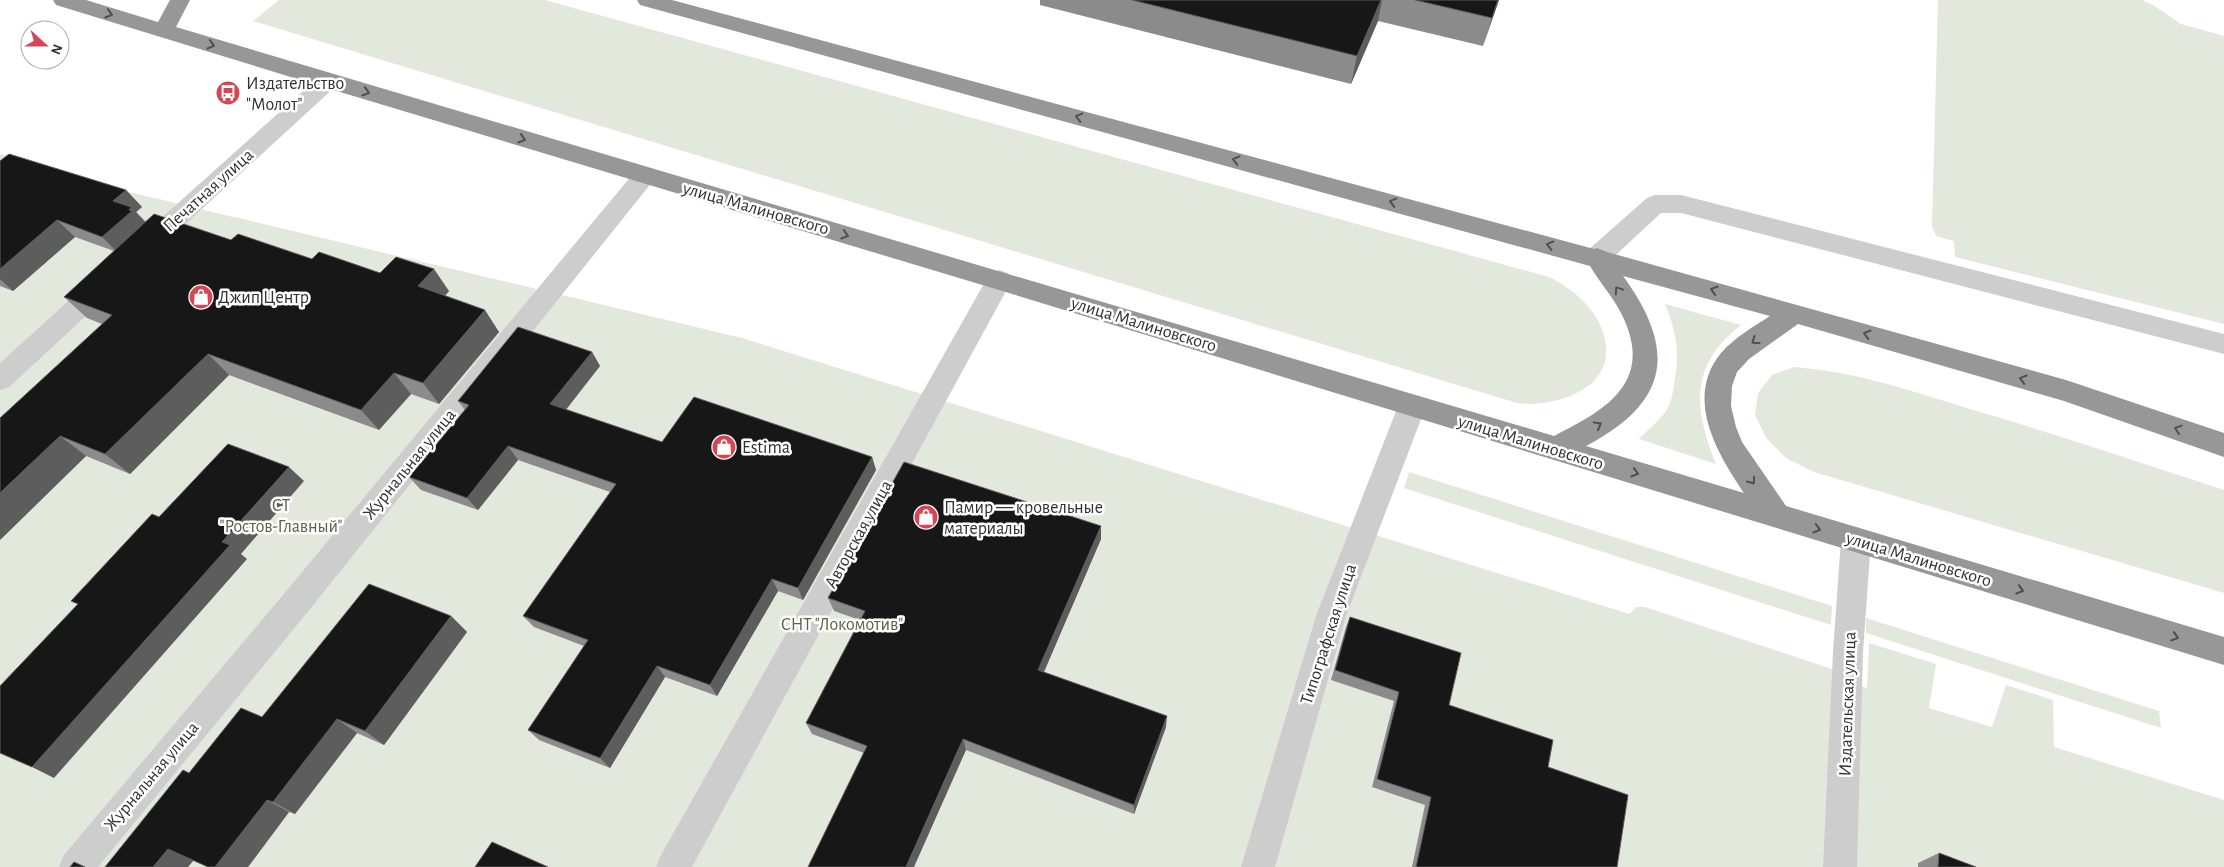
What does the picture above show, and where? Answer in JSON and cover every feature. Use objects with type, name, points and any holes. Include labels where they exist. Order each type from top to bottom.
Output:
[{"type":"highway","name":"улица Малиновского","points":[[63,0],[328,81],[999,280],[2224,651]]},
{"type":"highway","points":[[164,31],[180,0]]},
{"type":"highway","points":[[647,0],[1794,312],[2066,391],[2224,445]]},
{"type":"highway","points":[[1555,449],[1609,419],[1632,399],[1645,372],[1645,344],[1635,315],[1597,257]]},
{"type":"highway","points":[[1778,517],[1734,455],[1724,435],[1718,400],[1720,384],[1726,367],[1739,353],[1794,312]]},
{"type":"street","name":"Печатная улица","points":[[0,379],[328,81]]},
{"type":"street","name":"Журнальная улица","points":[[76,867],[299,599],[645,175]]},
{"type":"street","points":[[1597,257],[1655,204],[1681,204],[2224,344]]},
{"type":"street","name":"Авторская улица","points":[[673,867],[999,280]]},
{"type":"street","name":"Типографская улица","points":[[1258,867],[1331,616],[1412,406]]},
{"type":"street","name":"Издательская улица","points":[[1840,867],[1848,652],[1856,540]]},
{"type":"green space","points":[[279,0],[545,0],[1549,277],[1579,297],[1595,315],[1604,336],[1606,348],[1604,363],[1598,376],[1588,386],[1575,394],[1545,403],[1517,403],[253,21]]},
{"type":"green space","points":[[1938,0],[2142,0],[2153,5],[2181,24],[2224,36],[2224,324],[1955,257],[1954,241],[1936,236],[1932,226]]},
{"type":"green space","points":[[0,154],[70,178],[742,338],[1629,614],[1636,607],[1645,607],[1838,671],[1838,679],[1867,688],[1869,643],[1936,664],[1929,708],[1992,727],[2006,685],[2053,700],[2054,747],[2224,800],[2224,867],[0,867]]},
{"type":"green space","points":[[1665,304],[1741,325],[1724,340],[1712,356],[1704,372],[1701,388],[1703,424],[1716,464],[1639,439],[1666,411],[1673,391],[1677,353],[1675,334]]},
{"type":"green space","points":[[1794,367],[1836,372],[1899,387],[2059,436],[2224,490],[2224,593],[1814,472],[1786,458],[1767,439],[1755,415],[1758,393],[1772,375]]},
{"type":"green space","points":[[1409,472],[1832,606],[1831,625],[1404,488]]},
{"type":"green space","points":[[1866,618],[2159,711],[2161,728],[1866,633]]},
{"type":"building","points":[[1132,0],[1381,0],[1357,56]]},
{"type":"building","points":[[1415,0],[1498,0],[1492,18]]},
{"type":"building","points":[[9,154],[126,190],[113,201],[131,207],[129,210],[132,211],[102,237],[57,220],[0,269],[0,161]]},
{"type":"building","points":[[154,214],[231,240],[238,234],[312,259],[319,252],[380,273],[396,257],[434,269],[418,286],[485,310],[423,383],[394,373],[361,410],[208,354],[105,454],[60,436],[0,493],[0,418],[112,315],[64,297]]},
{"type":"building","points":[[518,327],[592,352],[550,404],[662,442],[694,397],[872,457],[798,588],[772,579],[710,685],[657,666],[600,758],[528,730],[588,640],[523,616],[616,484],[508,446],[467,498],[409,477],[469,405],[458,401]]},
{"type":"building","points":[[228,444],[289,467],[222,542],[230,545],[32,767],[0,753],[0,686],[78,604],[71,601],[152,514],[159,517]]},
{"type":"building","points":[[904,462],[1101,526],[1038,670],[1167,716],[1134,805],[963,739],[906,867],[808,867],[867,746],[806,723],[865,611],[828,598]]},
{"type":"building","points":[[369,584],[451,616],[365,731],[337,719],[273,802],[267,800],[215,867],[208,867],[168,849],[153,867],[105,867],[183,770],[189,773],[241,708],[262,717]]},
{"type":"building","points":[[1350,617],[1461,653],[1449,705],[1553,740],[1548,767],[1628,795],[1617,867],[1416,867],[1431,797],[1377,779],[1399,692],[1335,670]]},
{"type":"building","points":[[492,842],[548,867],[475,867]]},
{"type":"building","points":[[1939,853],[1976,867],[1938,867]]},
{"type":"building","points":[[74,862],[85,867],[70,867]]},
{"type":"place","name":"Издательство \"Молот\"","points":[[228,93]]},
{"type":"place","name":"Джип Центр","points":[[201,297]]},
{"type":"place","name":"Estima","points":[[724,447]]},
{"type":"place","name":"Памир — кровельные материалы","points":[[926,517]]},
{"type":"park label","name":"СТ \"Ростов-Главный\"","points":[[281,515]]},
{"type":"park label","name":"СНТ \"Локомотив\"","points":[[842,624]]}]
